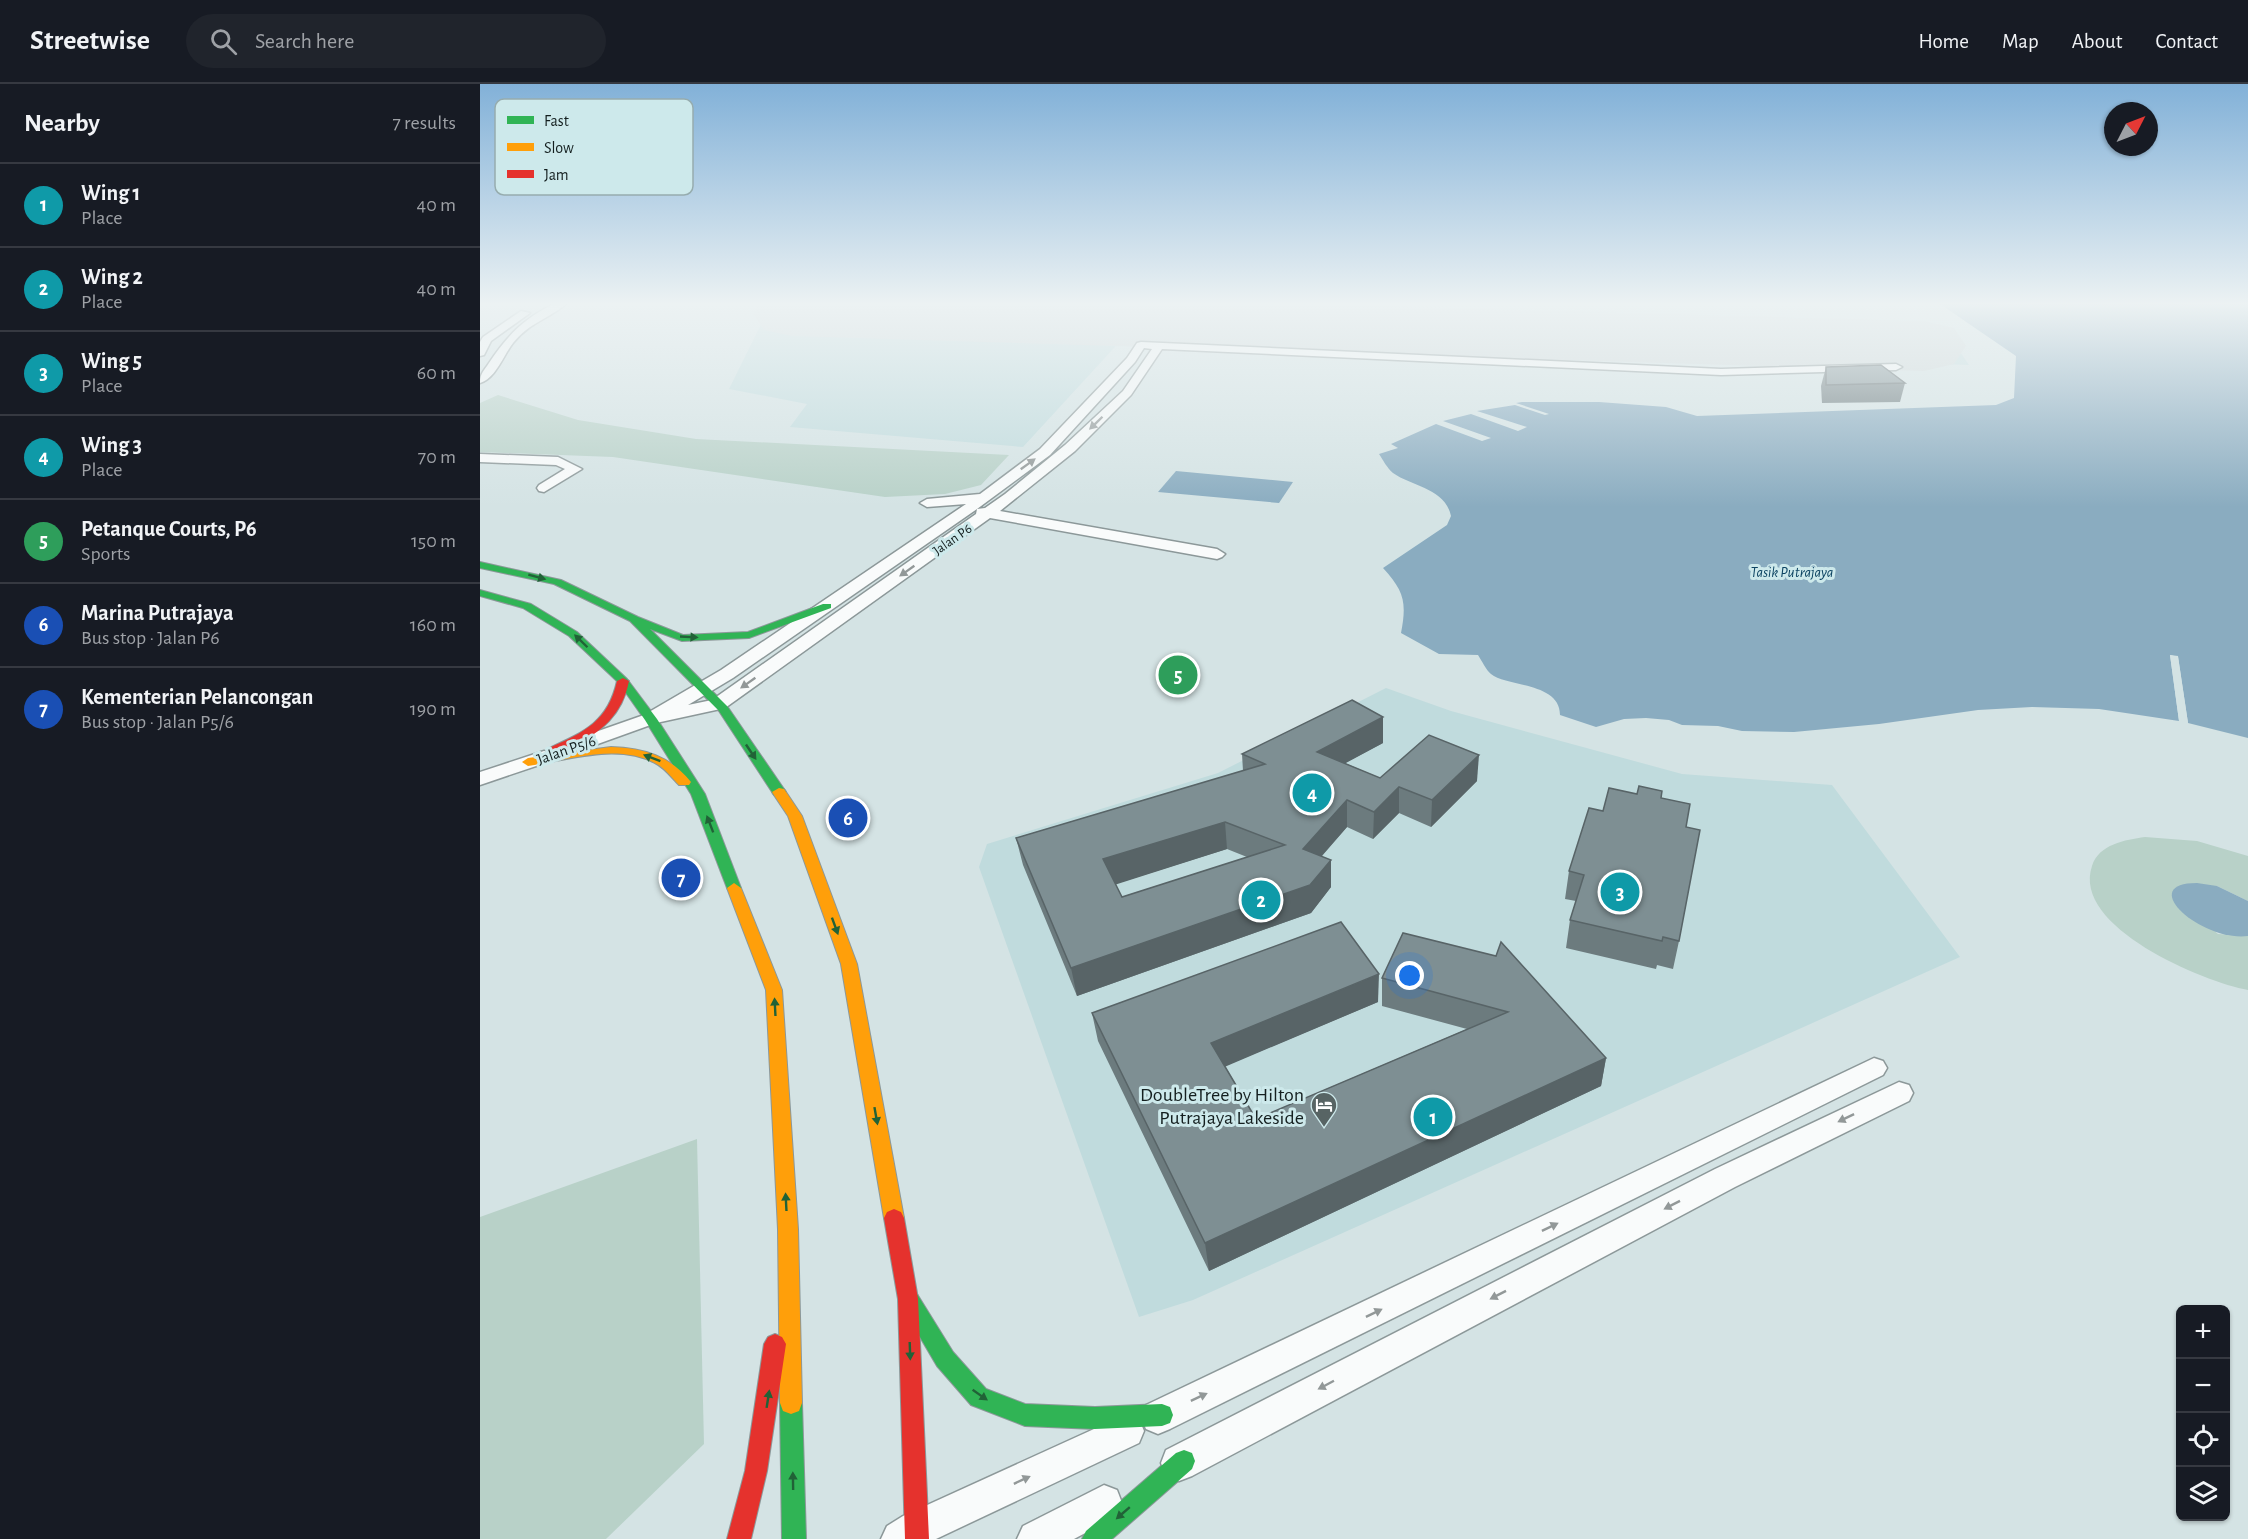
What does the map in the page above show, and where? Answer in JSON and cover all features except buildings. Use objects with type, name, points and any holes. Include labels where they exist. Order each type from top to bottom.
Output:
[{"type":"street","name":"Jalan P6","points":[[651,719],[704,690],[968,509],[985,506],[1045,452],[1120,372]]},
{"type":"street","name":"Jalan P6","points":[[718,704],[985,506],[1070,448],[1127,393],[1141,372]]},
{"type":"street","points":[[480,458],[558,461],[575,469],[544,488]]},
{"type":"street","points":[[952,520],[946,512],[927,503],[985,506],[1217,554]]},
{"type":"street","points":[[480,565],[557,582],[634,619],[682,638],[727,638],[749,635],[827,606]]},
{"type":"street","points":[[480,593],[527,606],[573,634],[623,681],[651,719],[698,794],[774,990],[788,1229],[794,1539]]},
{"type":"street","points":[[634,619],[718,704],[795,816],[849,964],[908,1299],[911,1536],[1874,1068]]},
{"type":"street","points":[[528,762],[590,733],[611,716],[623,698],[623,681]]},
{"type":"street","points":[[651,719],[718,704]]},
{"type":"street","name":"Jalan P5/6","points":[[480,779],[651,719]]},
{"type":"street","points":[[528,762],[602,753],[640,754],[660,760],[698,794]]},
{"type":"street","points":[[1036,1539],[1714,1183],[1899,1093]]},
{"type":"street","points":[[739,1539],[756,1470],[771,1378],[788,1229]]},
{"type":"street","points":[[908,1299],[945,1359],[979,1397],[1025,1415],[1095,1418],[1162,1415]]},
{"type":"street","points":[[1094,1539],[1184,1461]]},
{"type":"shaded area","points":[[737,372],[1092,372],[1023,447],[790,427],[807,404],[729,389]]},
{"type":"shaded area","name":"DoubleTree by Hilton Putrajaya Lakeside","points":[[1386,688],[1451,711],[1682,774],[1832,785],[1960,957],[1193,1300],[1139,1317],[979,867],[987,844],[1218,773]]},
{"type":"green space","points":[[498,395],[578,420],[696,439],[1009,455],[981,485],[945,494],[885,497],[613,457],[480,452],[480,403]]},
{"type":"green space","points":[[2145,837],[2197,841],[2248,856],[2248,901],[2217,886],[2174,890],[2172,896],[2218,934],[2248,936],[2248,990],[2202,976],[2146,948],[2121,930],[2101,910],[2091,889],[2092,866],[2095,859],[2114,844]]},
{"type":"green space","points":[[697,1139],[704,1444],[606,1539],[480,1539],[480,1217]]},
{"type":"water","name":"Tasik Putrajaya","points":[[2015,372],[2248,372],[2248,738],[2188,723],[2178,657],[2170,655],[2179,721],[2099,709],[2032,707],[1978,710],[1879,724],[1794,732],[1742,731],[1718,726],[1682,725],[1669,720],[1646,718],[1624,719],[1596,727],[1560,715],[1558,704],[1542,691],[1491,674],[1478,655],[1439,654],[1401,633],[1404,613],[1400,590],[1383,568],[1447,525],[1451,516],[1442,499],[1427,489],[1393,473],[1379,454],[1398,448],[1391,444],[1436,424],[1482,441],[1491,438],[1443,421],[1471,414],[1518,431],[1527,427],[1477,411],[1515,405],[1545,415],[1549,414],[1516,403],[1522,402],[1599,402],[1666,407],[1697,416],[1996,405],[2014,398]]},
{"type":"water","points":[[1176,471],[1293,482],[1279,503],[1158,492]]},
{"type":"water","points":[[2197,883],[2217,886],[2248,901],[2248,936],[2230,935],[2211,930],[2182,912],[2173,901],[2172,892],[2179,886]]},
{"type":"pier","points":[[2170,655],[2178,656],[2188,723],[2185,722],[2176,659],[2173,658],[2182,721],[2179,721]]},
{"type":"traffic: fast","points":[[480,565],[557,582],[634,619],[682,638],[749,635],[827,606]]},
{"type":"traffic: fast","points":[[480,593],[527,606],[573,634],[623,681],[651,719],[698,794],[734,888]]},
{"type":"traffic: fast","points":[[634,619],[723,709],[779,792]]},
{"type":"traffic: fast","points":[[910,1301],[945,1359],[979,1397],[1025,1415],[1095,1418],[1162,1415]]},
{"type":"traffic: fast","points":[[791,1403],[794,1539]]},
{"type":"traffic: fast","points":[[1094,1539],[1184,1461]]},
{"type":"traffic: slow","points":[[528,762],[594,752],[628,751],[659,760],[684,782]]},
{"type":"traffic: slow","points":[[779,792],[795,816],[849,964],[894,1218]]},
{"type":"traffic: slow","points":[[734,888],[774,990],[788,1229],[791,1403]]},
{"type":"traffic: jam","points":[[553,751],[578,739],[608,717],[615,707],[623,681]]},
{"type":"traffic: jam","points":[[894,1218],[908,1299],[917,1539]]},
{"type":"traffic: jam","points":[[739,1539],[756,1471],[775,1344]]},
{"type":"place","name":"Petanque Courts, P6","points":[[1178,675]]},
{"type":"place","name":"Wing 3","points":[[1312,793]]},
{"type":"place","name":"Marina Putrajaya","points":[[848,818]]},
{"type":"place","name":"Kementerian Pelancongan","points":[[681,878]]},
{"type":"place","name":"Wing 5","points":[[1620,892]]},
{"type":"place","name":"Wing 2","points":[[1261,900]]},
{"type":"place","name":"Wing 1","points":[[1433,1117]]},
{"type":"place","name":"DoubleTree by Hilton Putrajaya Lakeside","points":[[1324,1128]]}]
